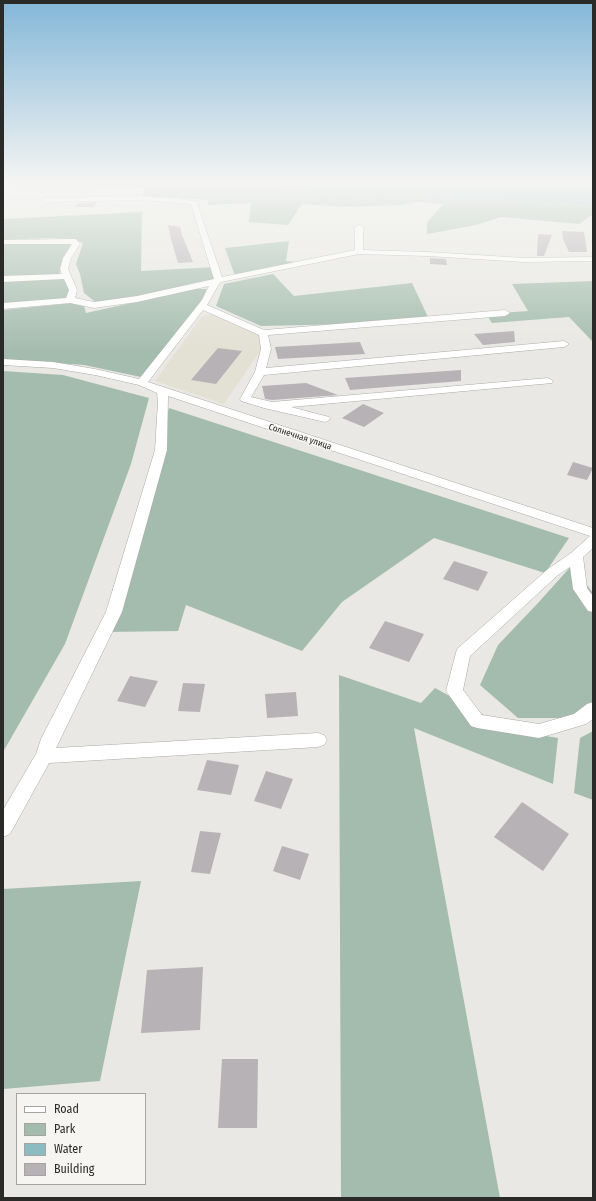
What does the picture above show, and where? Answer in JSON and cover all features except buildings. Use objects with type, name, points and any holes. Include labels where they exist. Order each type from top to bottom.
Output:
[{"type":"street","points":[[142,383],[206,301],[217,281],[205,240]]},
{"type":"street","points":[[359,240],[359,252]]},
{"type":"street","points":[[3,242],[73,241],[76,244],[67,258],[64,269],[73,290],[70,300]]},
{"type":"street","points":[[3,306],[70,300],[94,305],[137,299],[359,252],[428,254],[524,260],[593,259]]},
{"type":"street","points":[[3,278],[67,276]]},
{"type":"street","points":[[201,306],[263,333],[505,313]]},
{"type":"street","points":[[263,333],[266,349],[260,372],[245,399],[268,406],[325,419]]},
{"type":"street","points":[[260,372],[564,344]]},
{"type":"street","name":"Солнечная улица","points":[[3,362],[67,367],[142,383],[162,391],[593,533]]},
{"type":"street","points":[[268,406],[548,381]]},
{"type":"street","points":[[3,828],[44,756],[50,739],[114,612],[161,450],[162,391]]},
{"type":"street","points":[[593,540],[576,556],[553,572],[463,653],[454,691],[477,721],[539,731],[580,719],[593,709]]},
{"type":"street","points":[[576,556],[580,589],[593,607]]},
{"type":"street","points":[[44,756],[318,740]]},
{"type":"shaded area","points":[[212,314],[268,339],[224,404],[155,381],[202,316]]},
{"type":"green space","points":[[76,240],[142,240],[141,271],[215,267],[219,280],[98,304],[84,293],[76,264],[83,243]]},
{"type":"green space","points":[[289,241],[286,261],[299,262],[235,276],[225,248]]},
{"type":"green space","points":[[72,242],[59,274],[3,276],[3,243]]},
{"type":"green space","points":[[273,274],[294,296],[412,283],[428,317],[351,324],[261,326],[216,306],[224,284]]},
{"type":"green space","points":[[71,276],[75,300],[3,307],[3,279]]},
{"type":"green space","points":[[593,281],[593,342],[569,317],[492,323],[486,314],[528,311],[512,284]]},
{"type":"green space","points":[[195,289],[207,289],[199,306],[141,377],[84,365],[3,359],[3,310],[72,303],[84,306],[86,313]]},
{"type":"green space","points":[[3,371],[63,375],[149,398],[131,464],[65,644],[3,752]]},
{"type":"green space","points":[[169,408],[569,538],[545,573],[434,538],[342,602],[302,651],[186,605],[178,631],[107,632]]},
{"type":"green space","points":[[583,553],[583,580],[593,593],[593,709],[576,718],[518,718],[480,685],[498,645]]},
{"type":"green space","points":[[339,675],[421,703],[435,688],[511,730],[558,738],[553,784],[414,728],[500,1198],[341,1198]]},
{"type":"green space","points":[[593,731],[593,800],[574,793],[580,738]]},
{"type":"green space","points":[[141,881],[100,1081],[3,1089],[3,889]]}]
